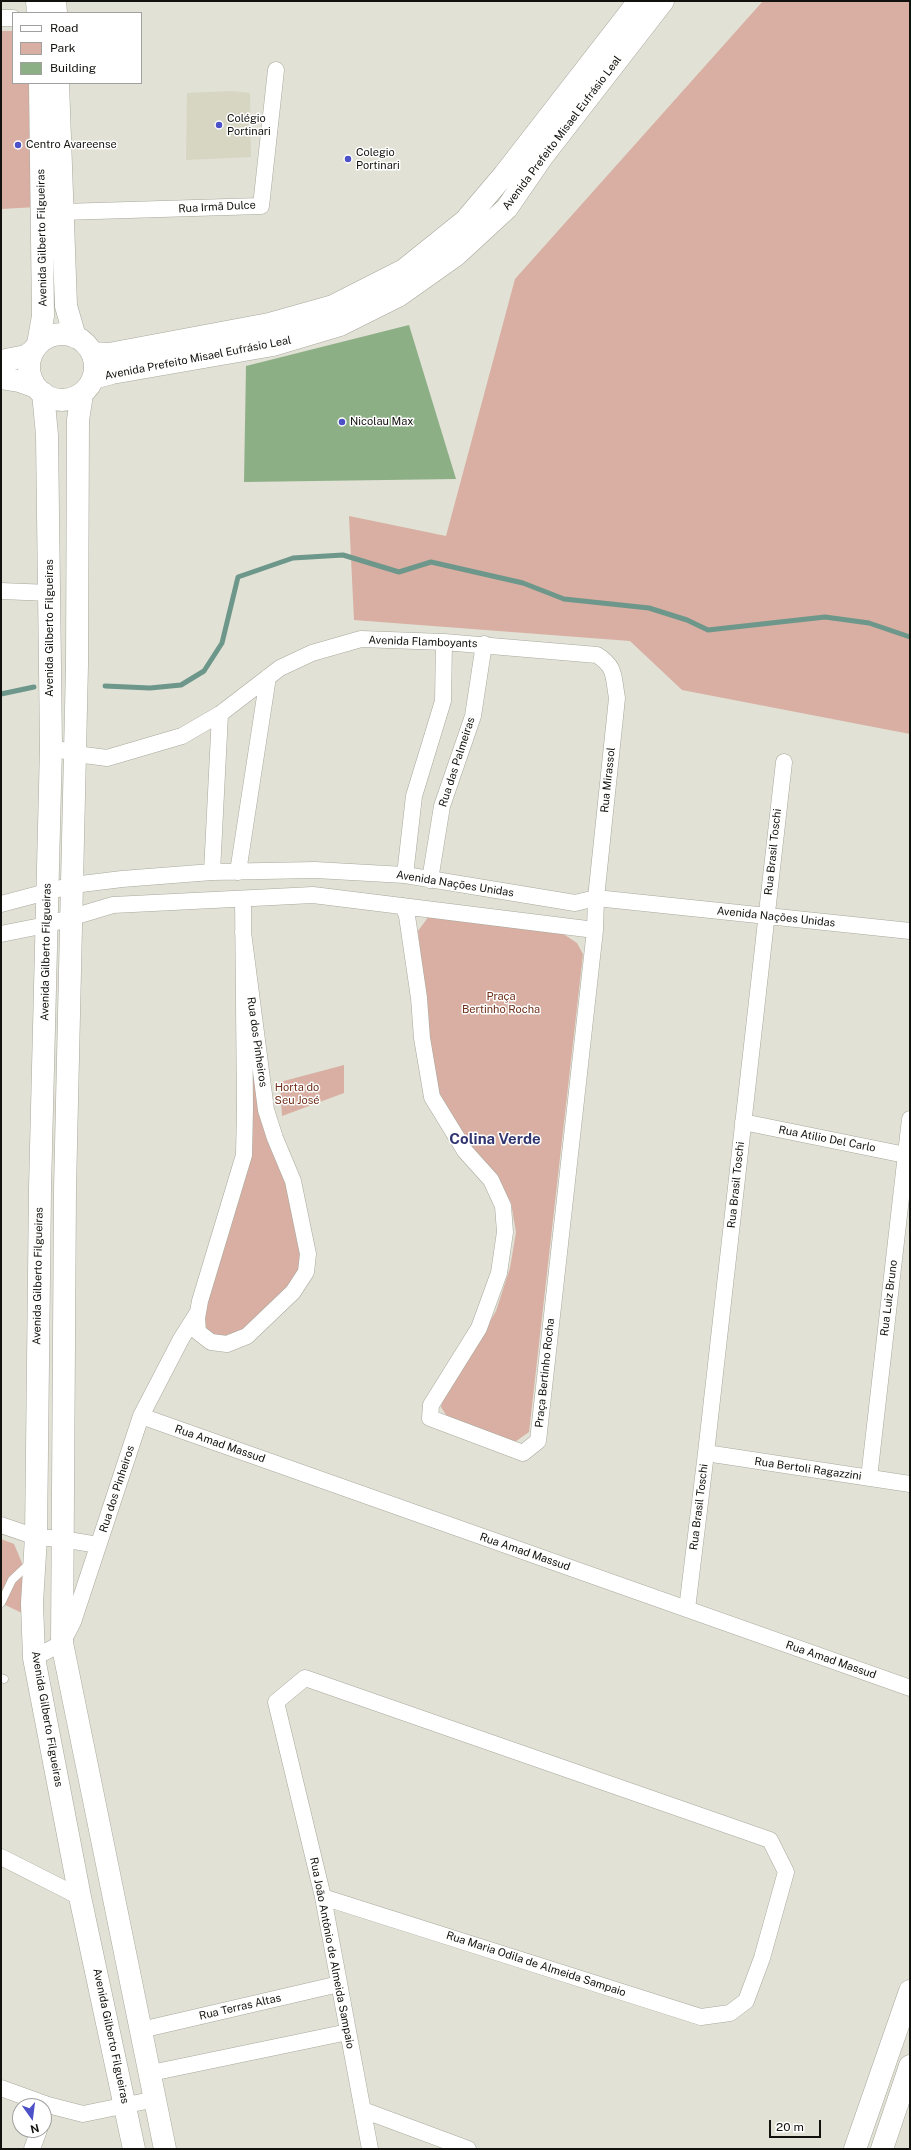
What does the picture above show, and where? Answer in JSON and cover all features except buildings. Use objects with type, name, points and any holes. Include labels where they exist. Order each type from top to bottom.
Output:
[{"type":"main road","points":[[37,1],[38,12]]},
{"type":"main road","points":[[55,1],[56,12]]},
{"type":"main road","name":"Avenida Prefeito Misael Eufrásio Leal","points":[[92,353],[109,354],[269,324],[333,306],[404,270],[465,221],[504,175],[639,1]]},
{"type":"main road","name":"Avenida Prefeito Misael Eufrásio Leal","points":[[88,386],[112,373],[273,345],[340,325],[398,296],[456,255],[507,208],[542,157],[663,1]]},
{"type":"main road","name":"Avenida Gilberto Filgueiras","points":[[36,348],[43,316],[40,84]]},
{"type":"main road","name":"Avenida Gilberto Filgueiras","points":[[58,84],[66,306],[75,337]]},
{"type":"main road","points":[[269,324],[273,345]]},
{"type":"main road","points":[[1,361],[26,356],[47,338],[59,334],[75,337],[85,343],[92,353],[95,362],[78,420],[76,754],[66,1189],[62,1643],[151,2073],[165,2149]]},
{"type":"main road","points":[[36,348],[29,365],[31,380],[39,390]]},
{"type":"main road","points":[[1,378],[19,381],[58,400],[68,400],[88,386]]},
{"type":"main road","name":"Avenida Gilberto Filgueiras","points":[[39,390],[47,435],[50,593],[50,747],[40,1188],[36,1537],[33,1560],[32,1602],[34,1658],[80,1896],[126,2105],[134,2149]]},
{"type":"main road","points":[[49,527],[78,529]]},
{"type":"main road","points":[[40,1188],[66,1189]]},
{"type":"main road","points":[[855,2149],[910,1991]]},
{"type":"main road","points":[[106,2014],[137,2007]]},
{"type":"main road","points":[[882,2149],[910,2066]]},
{"type":"street","points":[[1,18],[12,18]]},
{"type":"street","name":"Rua Irmã Dulce","points":[[62,212],[261,206],[276,70]]},
{"type":"street","points":[[1,591],[50,593]]},
{"type":"street","name":"Avenida Flamboyants","points":[[50,747],[76,754],[107,758],[182,736],[220,714],[280,668],[312,653],[361,639],[484,644],[597,654],[608,662]]},
{"type":"street","points":[[405,875],[414,796],[443,701],[444,642]]},
{"type":"street","name":"Rua das Palmeiras","points":[[430,880],[442,806],[473,716],[484,644]]},
{"type":"street","name":"Rua Mirassol","points":[[596,898],[617,698],[613,675],[608,662]]},
{"type":"street","points":[[238,872],[268,677]]},
{"type":"street","points":[[212,872],[220,714]]},
{"type":"street","name":"Rua Brasil Toschi","points":[[687,1609],[784,762]]},
{"type":"street","name":"Avenida Nações Unidas","points":[[1,904],[47,894],[73,885],[122,879],[212,872],[315,870],[405,875],[575,903],[596,898],[910,931]]},
{"type":"street","points":[[1,934],[46,925],[114,905],[312,895],[595,930]]},
{"type":"street","name":"Praça Bertinho Rocha","points":[[403,906],[407,916],[419,998],[422,1038],[432,1097],[465,1151],[491,1180],[503,1206],[505,1232],[499,1273],[479,1328],[431,1405],[430,1418],[523,1453],[538,1441],[595,930],[596,898]]},
{"type":"street","name":"Rua dos Pinheiros","points":[[62,1643],[73,1622],[141,1416],[181,1339],[198,1312],[244,1156],[243,899]]},
{"type":"street","name":"Rua dos Pinheiros","points":[[198,1312],[198,1332],[211,1342],[227,1344],[247,1336],[293,1292],[306,1272],[308,1254],[293,1181],[275,1138],[266,1110],[243,932]]},
{"type":"street","name":"Rua Luiz Bruno","points":[[869,1478],[908,1155],[910,1119]]},
{"type":"street","name":"Rua Atilio Del Carlo","points":[[743,1122],[908,1155]]},
{"type":"street","name":"Rua Amad Massud","points":[[141,1416],[910,1688]]},
{"type":"street","name":"Rua Bertoli Ragazzini","points":[[706,1453],[910,1484]]},
{"type":"street","points":[[1,1525],[36,1537],[62,1539],[98,1545]]},
{"type":"street","points":[[34,1658],[62,1643]]},
{"type":"street","name":"Rua João Antônio de Almeida Sampaio","points":[[370,2149],[323,1897],[276,1702],[305,1678],[770,1840],[786,1872],[762,1958],[746,2002]]},
{"type":"street","points":[[1,1857],[80,1896]]},
{"type":"street","name":"Rua Maria Odila de Almeida Sampaio","points":[[323,1897],[701,2017],[730,2013],[746,2002]]},
{"type":"street","name":"Rua Terras Altas","points":[[141,2030],[339,1984]]},
{"type":"street","points":[[151,2073],[348,2032]]},
{"type":"street","points":[[1,2088],[21,2098]]},
{"type":"street","points":[[52,2111],[83,2114],[156,2099]]},
{"type":"street","points":[[363,2110],[468,2149]]},
{"type":"street","points":[[32,2149],[36,2138]]},
{"type":"lane","points":[[1,1604],[12,1580],[33,1560]]},
{"type":"shaded area","name":"Colégio Portinari","points":[[232,91],[250,93],[251,157],[186,160],[187,93]]},
{"type":"green space","points":[[763,1],[910,1],[910,734],[682,690],[630,641],[354,620],[349,516],[446,536],[515,279]]},
{"type":"green space","name":"Centro Avareense","points":[[1,31],[12,31],[12,84],[33,84],[37,207],[1,209]]},
{"type":"green space","name":"Praça Bertinho Rocha","points":[[429,916],[562,933],[577,943],[583,954],[529,1432],[515,1442],[448,1418],[441,1407],[446,1389],[469,1358],[496,1311],[510,1268],[516,1232],[511,1203],[497,1176],[453,1129],[438,1092],[424,1034],[423,978],[418,931]]},
{"type":"green space","points":[[248,1007],[304,1254],[300,1272],[278,1301],[257,1321],[237,1336],[228,1339],[221,1339],[202,1330],[202,1318],[248,1156]]},
{"type":"green space","name":"Horta do Seu José","points":[[344,1065],[344,1093],[282,1116],[280,1082]]},
{"type":"green space","points":[[1,1539],[14,1544],[22,1563],[22,1613],[1,1603]]},
{"type":"waterway","points":[[105,686],[150,688],[181,685],[204,671],[222,643],[238,577],[293,558],[343,555],[399,572],[431,562],[523,583],[564,599],[649,608],[687,620],[708,630],[825,617],[869,623],[910,637]]},
{"type":"waterway","points":[[1,694],[34,687]]},
{"type":"place","name":"Colégio Portinari","points":[[219,125]]},
{"type":"place","name":"Centro Avareense","points":[[18,145]]},
{"type":"place","name":"Colegio Portinari","points":[[348,159]]},
{"type":"place","name":"Nicolau Max","points":[[342,422]]},
{"type":"district","name":"Colina Verde","points":[[495,1139]]}]
